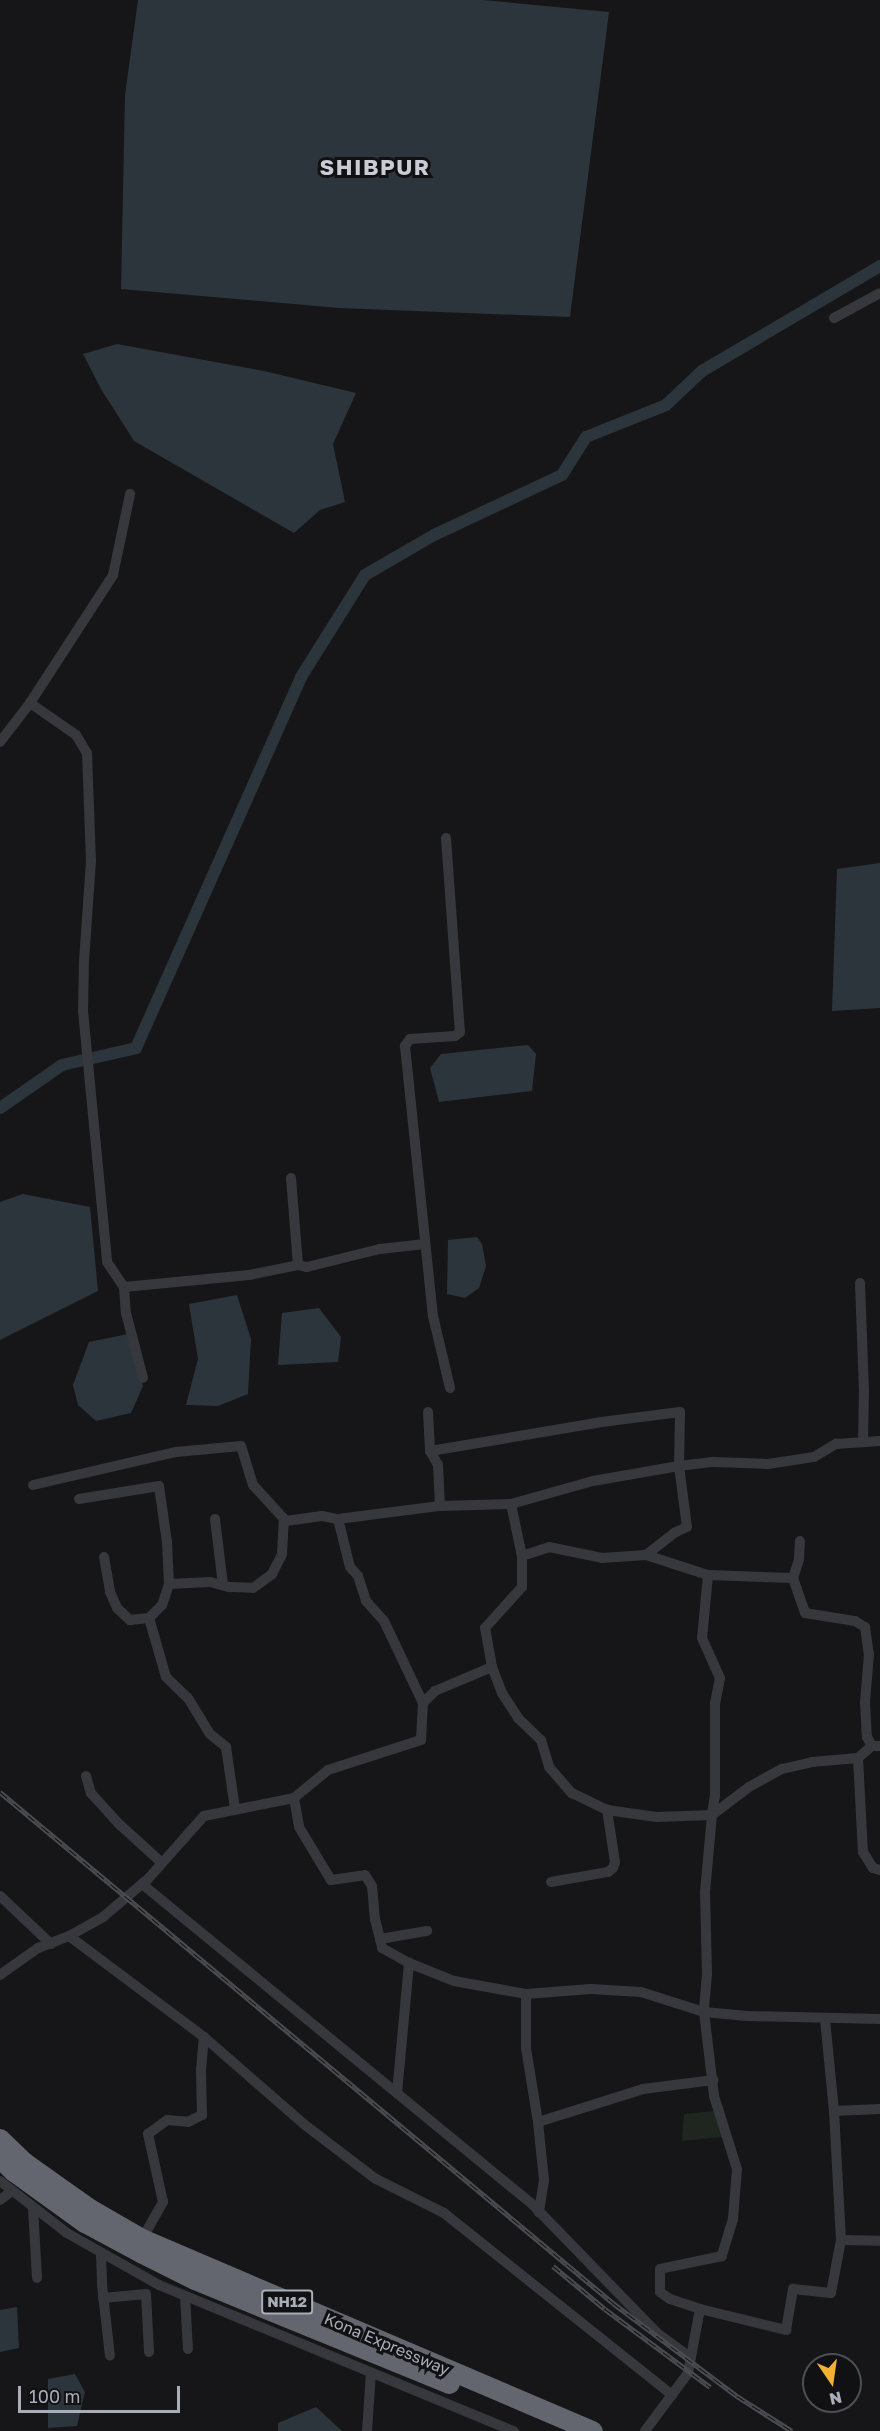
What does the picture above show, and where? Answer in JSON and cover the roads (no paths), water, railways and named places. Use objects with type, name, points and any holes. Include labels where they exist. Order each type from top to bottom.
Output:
[{"type":"highway","name":"Kona Expressway","points":[[0,2139],[25,2163],[90,2209],[142,2239],[593,2431]]},
{"type":"highway","name":"Kona Expressway","points":[[0,2158],[14,2172],[85,2223],[177,2271],[567,2431]]},
{"type":"street","points":[[834,318],[880,293]]},
{"type":"street","points":[[0,742],[30,703],[113,575],[130,494]]},
{"type":"street","points":[[30,703],[76,735],[87,753],[91,861],[84,960],[86,1036],[107,1262],[124,1287],[126,1313],[142,1378]]},
{"type":"street","points":[[446,838],[460,1032],[455,1036],[410,1040],[405,1046],[433,1316],[450,1388]]},
{"type":"street","points":[[291,1178],[298,1265]]},
{"type":"street","points":[[124,1287],[249,1275],[298,1265],[307,1267],[380,1249],[425,1244]]},
{"type":"street","points":[[860,1283],[864,1390],[862,1442]]},
{"type":"street","points":[[428,1412],[430,1451],[438,1465],[441,1506]]},
{"type":"street","points":[[430,1451],[602,1422],[680,1412],[680,1466],[687,1527],[674,1533],[646,1555]]},
{"type":"street","points":[[33,1485],[176,1452],[240,1446],[253,1485],[286,1521],[322,1516],[338,1519],[441,1506],[511,1504],[593,1481],[680,1466],[713,1462],[768,1464],[814,1457],[836,1444],[880,1441]]},
{"type":"street","points":[[79,1499],[159,1486],[167,1542],[169,1584],[162,1605],[149,1618],[130,1620],[117,1608],[110,1592],[104,1557]]},
{"type":"street","points":[[511,1504],[522,1556],[522,1587],[485,1629],[492,1667],[502,1693],[518,1718],[541,1740],[549,1767],[572,1793],[607,1810],[657,1816],[712,1815],[749,1787],[782,1769],[812,1762],[858,1758],[876,1746],[867,1737],[865,1702],[869,1654],[865,1627],[855,1621],[805,1613],[793,1578],[799,1559],[800,1541]]},
{"type":"street","points":[[215,1519],[223,1585]]},
{"type":"street","points":[[169,1584],[210,1582],[253,1588],[272,1574],[282,1554],[284,1519]]},
{"type":"street","points":[[0,1975],[38,1948],[69,1936],[103,1917],[142,1884],[204,1816],[294,1798],[308,1790],[328,1770],[421,1740],[423,1703],[384,1622],[366,1601],[358,1575],[350,1567],[338,1519]]},
{"type":"street","points":[[522,1556],[549,1547],[602,1558],[646,1555],[708,1575],[793,1578]]},
{"type":"street","points":[[708,1575],[702,1638],[720,1678],[715,1703],[715,1795],[705,1892],[707,1974],[704,2012],[714,2096],[738,2169],[734,2219],[723,2256],[665,2266],[660,2269],[660,2292],[670,2299],[700,2309],[786,2330],[793,2289],[831,2293],[841,2240],[834,2111],[825,2020]]},
{"type":"street","points":[[149,1618],[166,1677],[188,1698],[210,1734],[226,1747],[235,1809]]},
{"type":"street","points":[[423,1703],[435,1691],[492,1667]]},
{"type":"street","points":[[858,1758],[863,1852],[873,1868],[880,1870]]},
{"type":"street","points":[[86,1776],[90,1793],[118,1823],[162,1863]]},
{"type":"street","points":[[294,1798],[299,1827],[331,1880],[365,1875],[372,1886],[382,1948],[409,1963],[454,1981],[526,1994],[591,1989],[640,1992],[704,2012],[825,2020],[880,2019]]},
{"type":"street","points":[[551,1882],[608,1872],[613,1868],[615,1862],[607,1810]]},
{"type":"street","points":[[142,1884],[532,2204],[657,2333],[691,2358]]},
{"type":"street","points":[[0,1896],[51,1944]]},
{"type":"street","points":[[380,1939],[427,1931]]},
{"type":"street","points":[[69,1936],[204,2037],[305,2125],[376,2179],[444,2213],[672,2395]]},
{"type":"street","points":[[397,2093],[409,1963]]},
{"type":"street","points":[[526,1994],[526,2048],[538,2122],[544,2180],[539,2213]]},
{"type":"street","points":[[142,2239],[163,2202],[148,2134],[167,2120],[188,2122],[202,2115],[201,2070],[204,2037]]},
{"type":"street","points":[[538,2122],[643,2089],[712,2080]]},
{"type":"street","points":[[834,2111],[880,2109]]},
{"type":"street","points":[[0,2181],[67,2234],[185,2296],[514,2431]]},
{"type":"street","points":[[0,2200],[12,2191]]},
{"type":"street","points":[[33,2208],[37,2278]]},
{"type":"street","points":[[841,2240],[880,2241]]},
{"type":"street","points":[[101,2253],[103,2298],[110,2356]]},
{"type":"street","points":[[103,2298],[146,2294],[149,2352]]},
{"type":"street","points":[[185,2296],[188,2349]]},
{"type":"street","points":[[645,2431],[688,2373],[700,2309]]},
{"type":"street","points":[[368,2431],[371,2373]]},
{"type":"waterway","points":[[0,1108],[62,1065],[136,1048],[301,677],[365,575],[434,535],[562,475],[586,437],[666,405],[702,371],[880,266]]},
{"type":"railway","points":[[0,1792],[613,2303],[737,2396],[792,2431]]},
{"type":"railway","points":[[553,2266],[605,2309],[710,2387]]},
{"type":"district","name":"SHIBPUR","points":[[375,167]]}]
